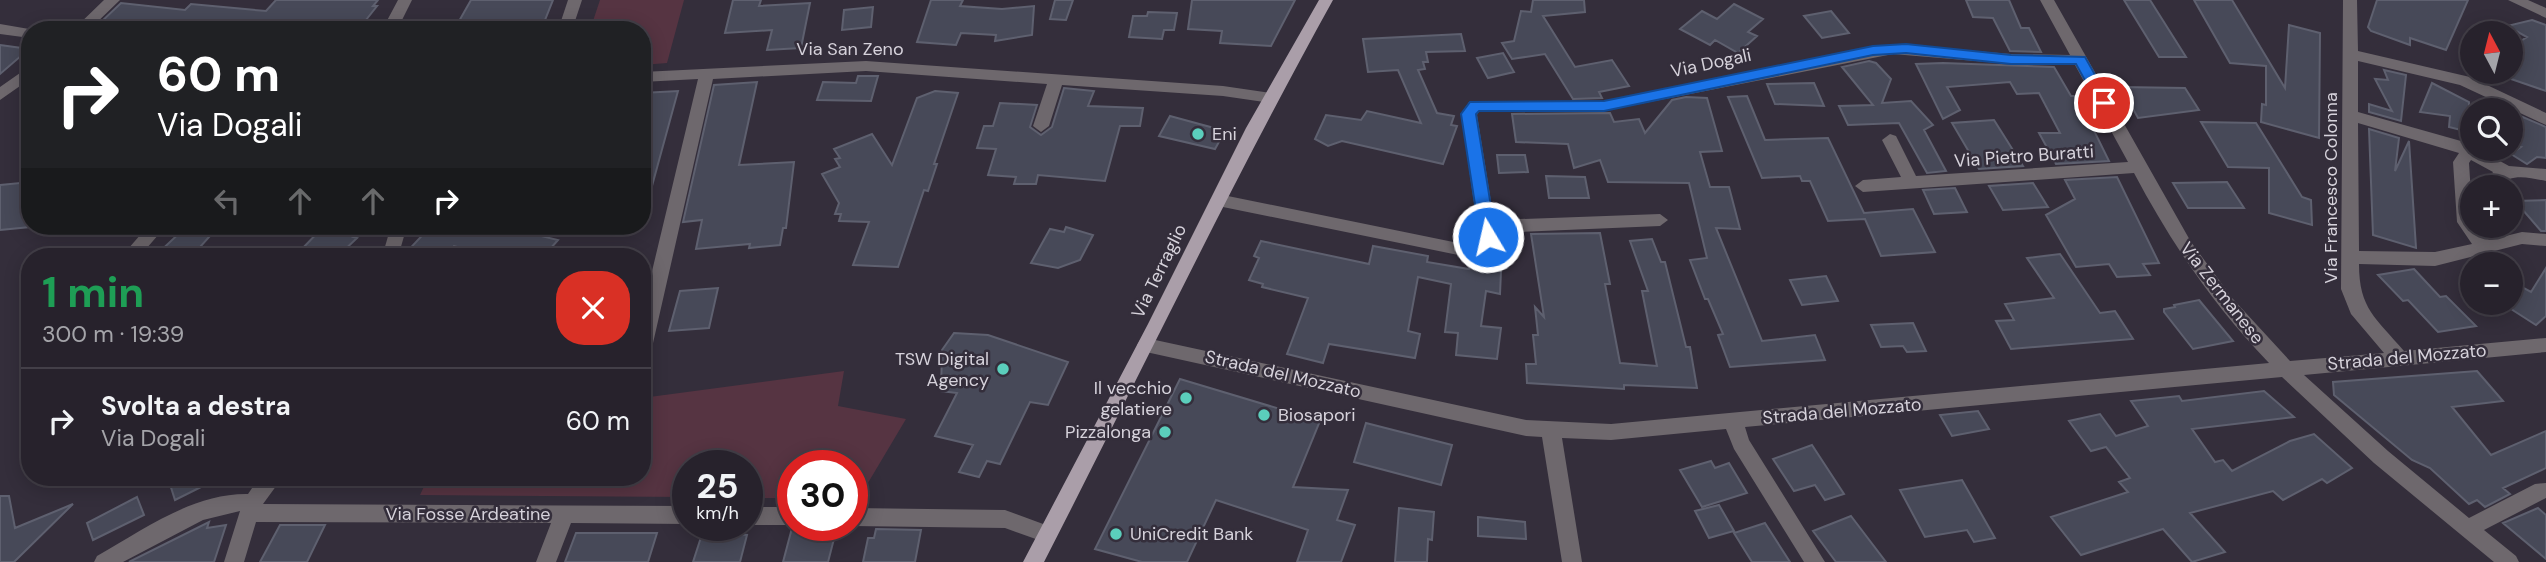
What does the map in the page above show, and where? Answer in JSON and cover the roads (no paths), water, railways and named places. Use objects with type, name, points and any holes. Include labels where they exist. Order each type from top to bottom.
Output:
[{"type":"main road","name":"Via Terraglio","points":[[1033,562],[1271,98],[1326,0]]},
{"type":"street","points":[[90,21],[113,0]]},
{"type":"street","points":[[394,21],[405,0]]},
{"type":"street","points":[[568,21],[575,0]]},
{"type":"street","name":"Via Zermanese","points":[[2048,0],[2193,259],[2283,368],[2352,434],[2509,562]]},
{"type":"street","name":"Via Francesco Colonna","points":[[2350,0],[2348,115],[2352,298],[2357,309],[2399,358]]},
{"type":"street","points":[[2515,0],[2546,13]]},
{"type":"street","points":[[0,29],[21,32]]},
{"type":"street","name":"Via Dogali","points":[[1486,227],[1468,114],[1475,106],[1604,106],[1893,49],[1934,50],[2011,60],[2080,60]]},
{"type":"street","points":[[2350,54],[2465,81],[2546,120]]},
{"type":"street","name":"Via San Zeno","points":[[651,76],[866,66],[1057,78],[1242,93],[1271,98]]},
{"type":"street","points":[[651,313],[707,73]]},
{"type":"street","points":[[0,95],[21,78]]},
{"type":"street","points":[[1041,126],[1057,78]]},
{"type":"street","points":[[2348,115],[2460,147]]},
{"type":"street","points":[[1890,140],[1912,182]]},
{"type":"street","points":[[2462,161],[2465,222],[2484,246]]},
{"type":"street","points":[[2488,161],[2506,172],[2546,175]]},
{"type":"street","name":"Via Pietro Buratti","points":[[1863,186],[2140,167]]},
{"type":"street","points":[[2501,175],[2506,172]]},
{"type":"street","points":[[1218,200],[1458,251],[1484,246],[1488,242],[1486,227],[1660,220]]},
{"type":"street","points":[[2523,234],[2546,240]]},
{"type":"street","points":[[137,248],[150,235]]},
{"type":"street","points":[[2353,257],[2435,259],[2484,246],[2502,238]]},
{"type":"street","name":"Strada del Mozzato","points":[[1146,345],[1206,355],[1489,421],[1551,430],[1611,432],[2546,345]]},
{"type":"street","points":[[1733,421],[1741,443],[1815,562]]},
{"type":"street","points":[[1551,430],[1573,562]]},
{"type":"street","points":[[234,562],[251,508],[262,486]]},
{"type":"street","points":[[2468,528],[2542,490]]},
{"type":"street","name":"Via Fosse Ardeatine","points":[[104,562],[215,505],[236,501],[251,508],[672,515]]},
{"type":"street","points":[[547,562],[565,514]]},
{"type":"street","points":[[868,517],[1005,519],[1047,534]]},
{"type":"place","name":"Eni","points":[[1198,134]]},
{"type":"place","name":"TSW Digital Agency","points":[[1003,369]]},
{"type":"place","name":"Il vecchio gelatiere","points":[[1186,398]]},
{"type":"place","name":"Biosapori","points":[[1264,415]]},
{"type":"place","name":"Pizzalonga","points":[[1165,432]]},
{"type":"place","name":"UniCredit Bank","points":[[1116,534]]}]
